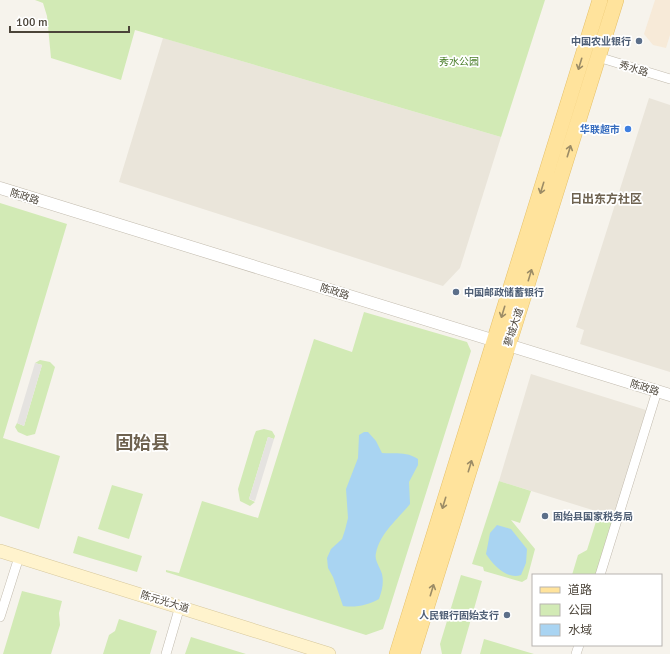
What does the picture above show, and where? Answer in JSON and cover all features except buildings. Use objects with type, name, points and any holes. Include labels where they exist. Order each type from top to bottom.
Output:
[{"type":"main road","name":"蓼城大道","points":[[412,654],[600,0]]},
{"type":"main road","name":"蓼城大道","points":[[397,654],[616,0]]},
{"type":"main road","name":"陈元光大道","points":[[0,551],[180,606],[329,654]]},
{"type":"street","name":"秀水路","points":[[598,57],[670,79]]},
{"type":"street","name":"陈政路","points":[[0,188],[670,395]]},
{"type":"street","points":[[600,574],[657,391]]},
{"type":"street","points":[[0,617],[19,557]]},
{"type":"street","points":[[166,654],[180,606]]},
{"type":"shaded area","points":[[655,0],[670,0],[670,35],[666,48],[653,45],[644,34]]},
{"type":"shaded area","points":[[163,38],[501,137],[460,268],[443,286],[119,182]]},
{"type":"shaded area","points":[[649,98],[670,105],[670,372],[580,344],[584,330],[576,327]]},
{"type":"shaded area","points":[[35,363],[42,365],[24,426],[17,423]]},
{"type":"shaded area","points":[[531,374],[646,410],[615,517],[499,481]]},
{"type":"shaded area","points":[[268,437],[274,439],[255,501],[249,499]]},
{"type":"green space","name":"秀水公园","points":[[35,0],[545,0],[501,137],[135,30],[121,80],[51,58],[47,16],[43,3]]},
{"type":"green space","points":[[0,203],[67,224],[3,438],[60,456],[39,529],[0,516]]},
{"type":"green space","points":[[364,312],[467,342],[471,351],[383,629],[366,635],[166,572],[166,570],[179,573],[202,501],[258,518],[314,339],[352,352]]},
{"type":"green space","points":[[40,360],[50,362],[55,367],[35,434],[27,436],[18,432],[15,427],[17,423],[24,426],[42,365],[35,363]]},
{"type":"green space","points":[[264,429],[272,431],[275,436],[274,439],[268,437],[249,499],[255,502],[250,506],[240,501],[238,489],[256,431]]},
{"type":"green space","points":[[499,481],[531,491],[520,523],[511,520],[535,549],[527,579],[522,582],[484,571],[483,567],[472,564]]},
{"type":"green space","points":[[112,485],[143,494],[129,539],[98,529]]},
{"type":"green space","points":[[599,512],[615,517],[597,574],[572,574],[578,555],[587,550]]},
{"type":"green space","points":[[78,536],[142,556],[137,572],[73,553]]},
{"type":"green space","points":[[461,575],[482,581],[461,654],[442,654],[440,644]]},
{"type":"green space","points":[[22,591],[62,601],[59,613],[60,625],[51,654],[3,654]]},
{"type":"green space","points":[[119,619],[157,631],[150,654],[103,654],[109,635],[115,631]]},
{"type":"green space","points":[[191,637],[246,654],[185,654]]},
{"type":"green space","points":[[484,639],[534,654],[480,654]]},
{"type":"water","points":[[364,432],[368,432],[376,441],[382,453],[400,453],[414,456],[418,459],[418,465],[409,482],[410,504],[385,533],[378,546],[376,558],[383,581],[379,599],[362,606],[348,607],[343,606],[333,577],[328,568],[327,558],[331,549],[342,539],[345,530],[348,518],[346,489],[358,458],[359,435]]},
{"type":"water","points":[[497,525],[511,529],[527,549],[526,563],[521,575],[511,575],[496,567],[486,554],[490,533]]},
{"type":"place","name":"中国农业银行","points":[[639,41]]},
{"type":"place","name":"华联超市","points":[[628,129]]},
{"type":"place","name":"中国邮政储蓄银行","points":[[456,292]]},
{"type":"place","name":"固始县国家税务局","points":[[545,516]]},
{"type":"place","name":"人民银行固始支行","points":[[507,615]]},
{"type":"district","name":"日出东方社区","points":[[606,199]]},
{"type":"district","name":"固始县","points":[[142,443]]}]
